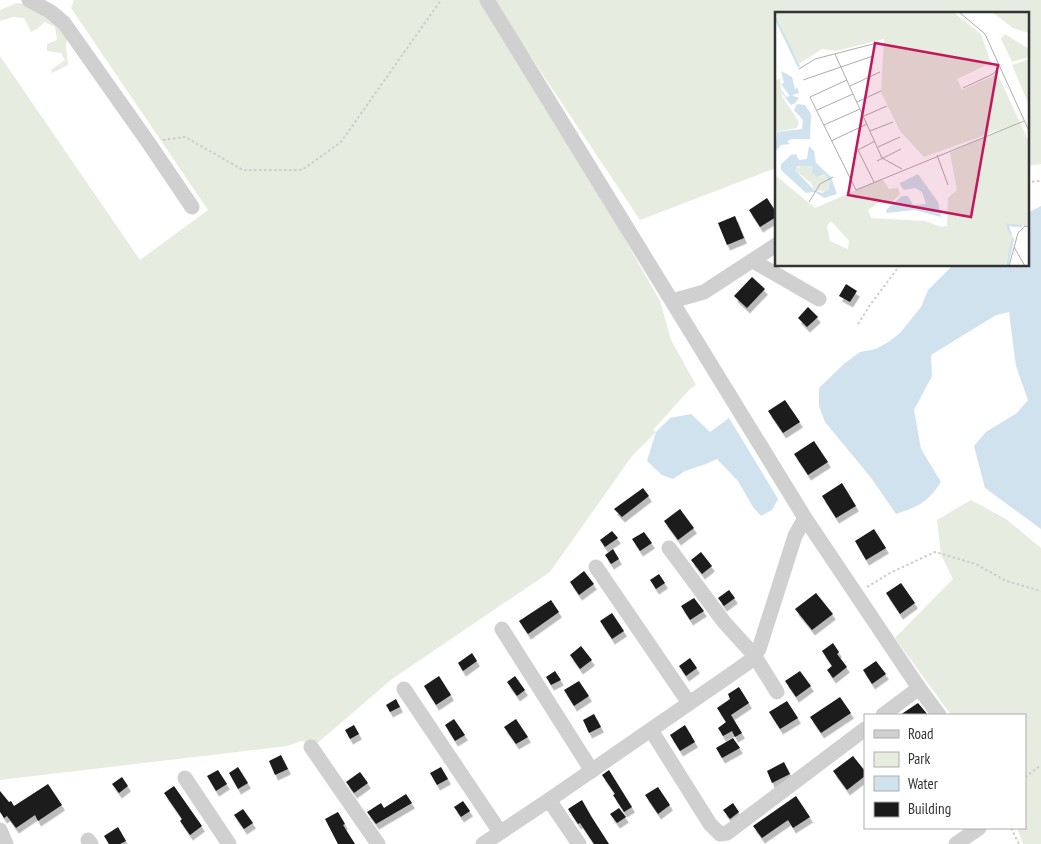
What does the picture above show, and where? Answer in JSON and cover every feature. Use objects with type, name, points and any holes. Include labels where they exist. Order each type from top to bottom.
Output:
[{"type":"street","points":[[28,0],[51,12],[64,23],[192,207]]},
{"type":"street","points":[[487,0],[805,518],[938,714]]},
{"type":"street","points":[[672,301],[704,292],[775,246]]},
{"type":"street","points":[[752,261],[820,299]]},
{"type":"street","points":[[482,844],[592,771],[733,674],[750,660],[759,649],[795,536],[805,518]]},
{"type":"street","points":[[669,548],[724,622],[754,655],[777,692]]},
{"type":"street","points":[[596,567],[689,703]]},
{"type":"street","points":[[502,629],[592,771]]},
{"type":"street","points":[[884,714],[919,688]]},
{"type":"street","points":[[404,689],[500,832]]},
{"type":"street","points":[[651,730],[710,824],[720,834],[727,833],[864,730]]},
{"type":"street","points":[[311,748],[378,844]]},
{"type":"street","points":[[185,778],[229,844]]},
{"type":"street","points":[[548,800],[579,844]]},
{"type":"street","points":[[956,844],[978,829]]},
{"type":"street","points":[[0,830],[6,844]]},
{"type":"path","points":[[148,142],[185,137],[243,170],[302,170],[341,142],[441,0]]},
{"type":"path","points":[[1028,182],[1041,181]]},
{"type":"path","points":[[858,324],[899,266]]},
{"type":"path","points":[[856,594],[890,573],[935,552],[976,564],[1006,581],[1041,591]]},
{"type":"path","points":[[1026,776],[1041,765]]},
{"type":"path","points":[[1012,829],[1019,844]]},
{"type":"green space","points":[[74,0],[480,0],[618,227],[660,301],[671,340],[696,385],[690,389],[653,430],[656,432],[632,456],[550,572],[392,679],[315,745],[302,741],[287,746],[0,780],[0,56],[140,260],[208,210],[71,8]]},
{"type":"green space","points":[[493,0],[1041,0],[1041,164],[1028,166],[1028,12],[775,12],[775,168],[640,220]]},
{"type":"green space","points":[[17,3],[31,5],[68,33],[66,45],[68,65],[52,73],[51,70],[65,60],[61,53],[47,51],[47,44],[57,40],[55,27],[45,22],[31,32],[24,18],[13,17],[0,21],[0,10]]},
{"type":"green space","points":[[971,500],[1006,519],[1041,548],[1041,844],[1023,844],[1017,829],[1026,829],[1026,714],[950,714],[895,638],[953,579],[941,555],[937,520]]},
{"type":"water","points":[[1041,206],[1041,529],[985,488],[974,446],[986,432],[1017,413],[1028,400],[1016,366],[1009,312],[996,315],[931,355],[932,376],[914,410],[921,449],[941,482],[922,503],[896,514],[872,479],[825,422],[819,406],[819,388],[845,363],[860,352],[876,349],[900,333],[921,307],[928,290],[952,266],[1028,266],[1028,212]]},
{"type":"water","points":[[691,414],[710,432],[729,418],[778,499],[772,510],[761,516],[753,507],[738,481],[717,459],[685,471],[673,479],[662,475],[647,461],[656,432],[670,418]]},
{"type":"building","points":[[767,198],[775,210],[775,218],[760,227],[749,210]]},
{"type":"building","points":[[735,216],[744,238],[727,245],[718,223]]},
{"type":"building","points":[[752,277],[765,289],[747,308],[734,296]]},
{"type":"building","points":[[846,284],[857,291],[850,302],[839,296]]},
{"type":"building","points":[[808,307],[818,317],[807,327],[798,318]]},
{"type":"building","points":[[785,400],[800,422],[783,433],[768,411]]},
{"type":"building","points":[[814,441],[828,462],[808,475],[794,454]]},
{"type":"building","points":[[842,483],[856,506],[836,518],[822,496]]},
{"type":"building","points":[[643,488],[649,496],[622,517],[614,509]]},
{"type":"building","points":[[680,509],[694,528],[678,540],[664,521]]},
{"type":"building","points":[[874,529],[886,548],[866,560],[855,541]]},
{"type":"building","points":[[612,531],[618,538],[605,547],[600,540]]},
{"type":"building","points":[[644,532],[652,543],[640,551],[632,539]]},
{"type":"building","points":[[613,549],[619,559],[611,564],[605,555]]},
{"type":"building","points":[[701,552],[712,566],[702,574],[691,560]]},
{"type":"building","points":[[584,571],[594,584],[579,595],[570,582]]},
{"type":"building","points":[[659,574],[665,583],[656,589],[650,580]]},
{"type":"building","points":[[901,583],[915,603],[900,614],[886,593]]},
{"type":"building","points":[[729,590],[735,598],[724,606],[718,598]]},
{"type":"building","points":[[816,593],[833,614],[812,630],[795,609]]},
{"type":"building","points":[[694,598],[704,611],[690,620],[681,606]]},
{"type":"building","points":[[551,600],[559,612],[528,634],[519,621]]},
{"type":"building","points":[[612,613],[624,631],[612,639],[600,621]]},
{"type":"building","points":[[833,643],[839,652],[837,654],[847,667],[833,678],[827,670],[832,666],[822,651]]},
{"type":"building","points":[[581,646],[592,660],[580,669],[570,655]]},
{"type":"building","points":[[472,653],[477,661],[463,671],[458,663]]},
{"type":"building","points":[[690,658],[697,668],[686,676],[679,666]]},
{"type":"building","points":[[876,661],[886,674],[872,684],[863,670]]},
{"type":"building","points":[[555,671],[561,680],[551,685],[546,677]]},
{"type":"building","points":[[800,671],[811,686],[796,697],[785,681]]},
{"type":"building","points":[[439,676],[451,695],[436,705],[424,686]]},
{"type":"building","points":[[515,676],[525,690],[517,696],[507,682]]},
{"type":"building","points":[[579,681],[589,696],[574,706],[564,690]]},
{"type":"building","points":[[739,687],[749,703],[731,715],[742,733],[735,737],[732,731],[723,736],[718,728],[726,722],[717,708],[730,699],[728,694]]},
{"type":"building","points":[[840,697],[851,713],[821,733],[810,717]]},
{"type":"building","points":[[396,699],[400,707],[390,712],[386,705]]},
{"type":"building","points":[[787,701],[798,718],[780,729],[769,712]]},
{"type":"building","points":[[918,703],[927,714],[902,714]]},
{"type":"building","points":[[594,714],[601,727],[589,733],[583,720]]},
{"type":"building","points":[[454,719],[465,735],[455,741],[445,725]]},
{"type":"building","points":[[516,719],[528,737],[516,744],[504,727]]},
{"type":"building","points":[[354,725],[359,734],[350,739],[345,730]]},
{"type":"building","points":[[685,725],[695,742],[680,751],[670,735]]},
{"type":"building","points":[[733,738],[740,748],[722,758],[716,748]]},
{"type":"building","points":[[281,755],[288,769],[275,775],[269,761]]},
{"type":"building","points":[[853,756],[864,770],[864,777],[847,790],[833,771]]},
{"type":"building","points":[[784,762],[790,774],[772,783],[767,771]]},
{"type":"building","points":[[238,767],[248,783],[238,789],[229,773]]},
{"type":"building","points":[[441,767],[448,779],[437,785],[430,773]]},
{"type":"building","points":[[218,770],[227,784],[216,791],[207,776]]},
{"type":"building","points":[[609,770],[632,807],[624,812],[602,775]]},
{"type":"building","points":[[360,772],[368,783],[354,793],[346,782]]},
{"type":"building","points":[[122,777],[128,786],[119,793],[112,784]]},
{"type":"building","points":[[48,784],[62,805],[38,821],[35,815],[16,828],[7,816],[4,818],[0,812],[0,791],[14,806]]},
{"type":"building","points":[[174,786],[202,826],[190,835],[180,821],[182,819],[164,793]]},
{"type":"building","points":[[658,787],[670,805],[658,814],[645,795]]},
{"type":"building","points":[[406,794],[412,803],[376,824],[367,812],[381,803],[384,808]]},
{"type":"building","points":[[796,796],[810,817],[793,828],[788,820],[762,838],[753,826]]},
{"type":"building","points":[[582,800],[609,844],[594,844],[568,809]]},
{"type":"building","points":[[463,801],[470,811],[461,817],[454,807]]},
{"type":"building","points":[[733,803],[739,812],[730,819],[723,810]]},
{"type":"building","points":[[619,808],[626,817],[617,823],[610,814]]},
{"type":"building","points":[[243,809],[253,823],[244,829],[234,815]]},
{"type":"building","points":[[338,812],[345,824],[343,825],[355,844],[338,844],[325,819]]},
{"type":"building","points":[[118,827],[126,841],[120,844],[109,844],[104,836]]}]
